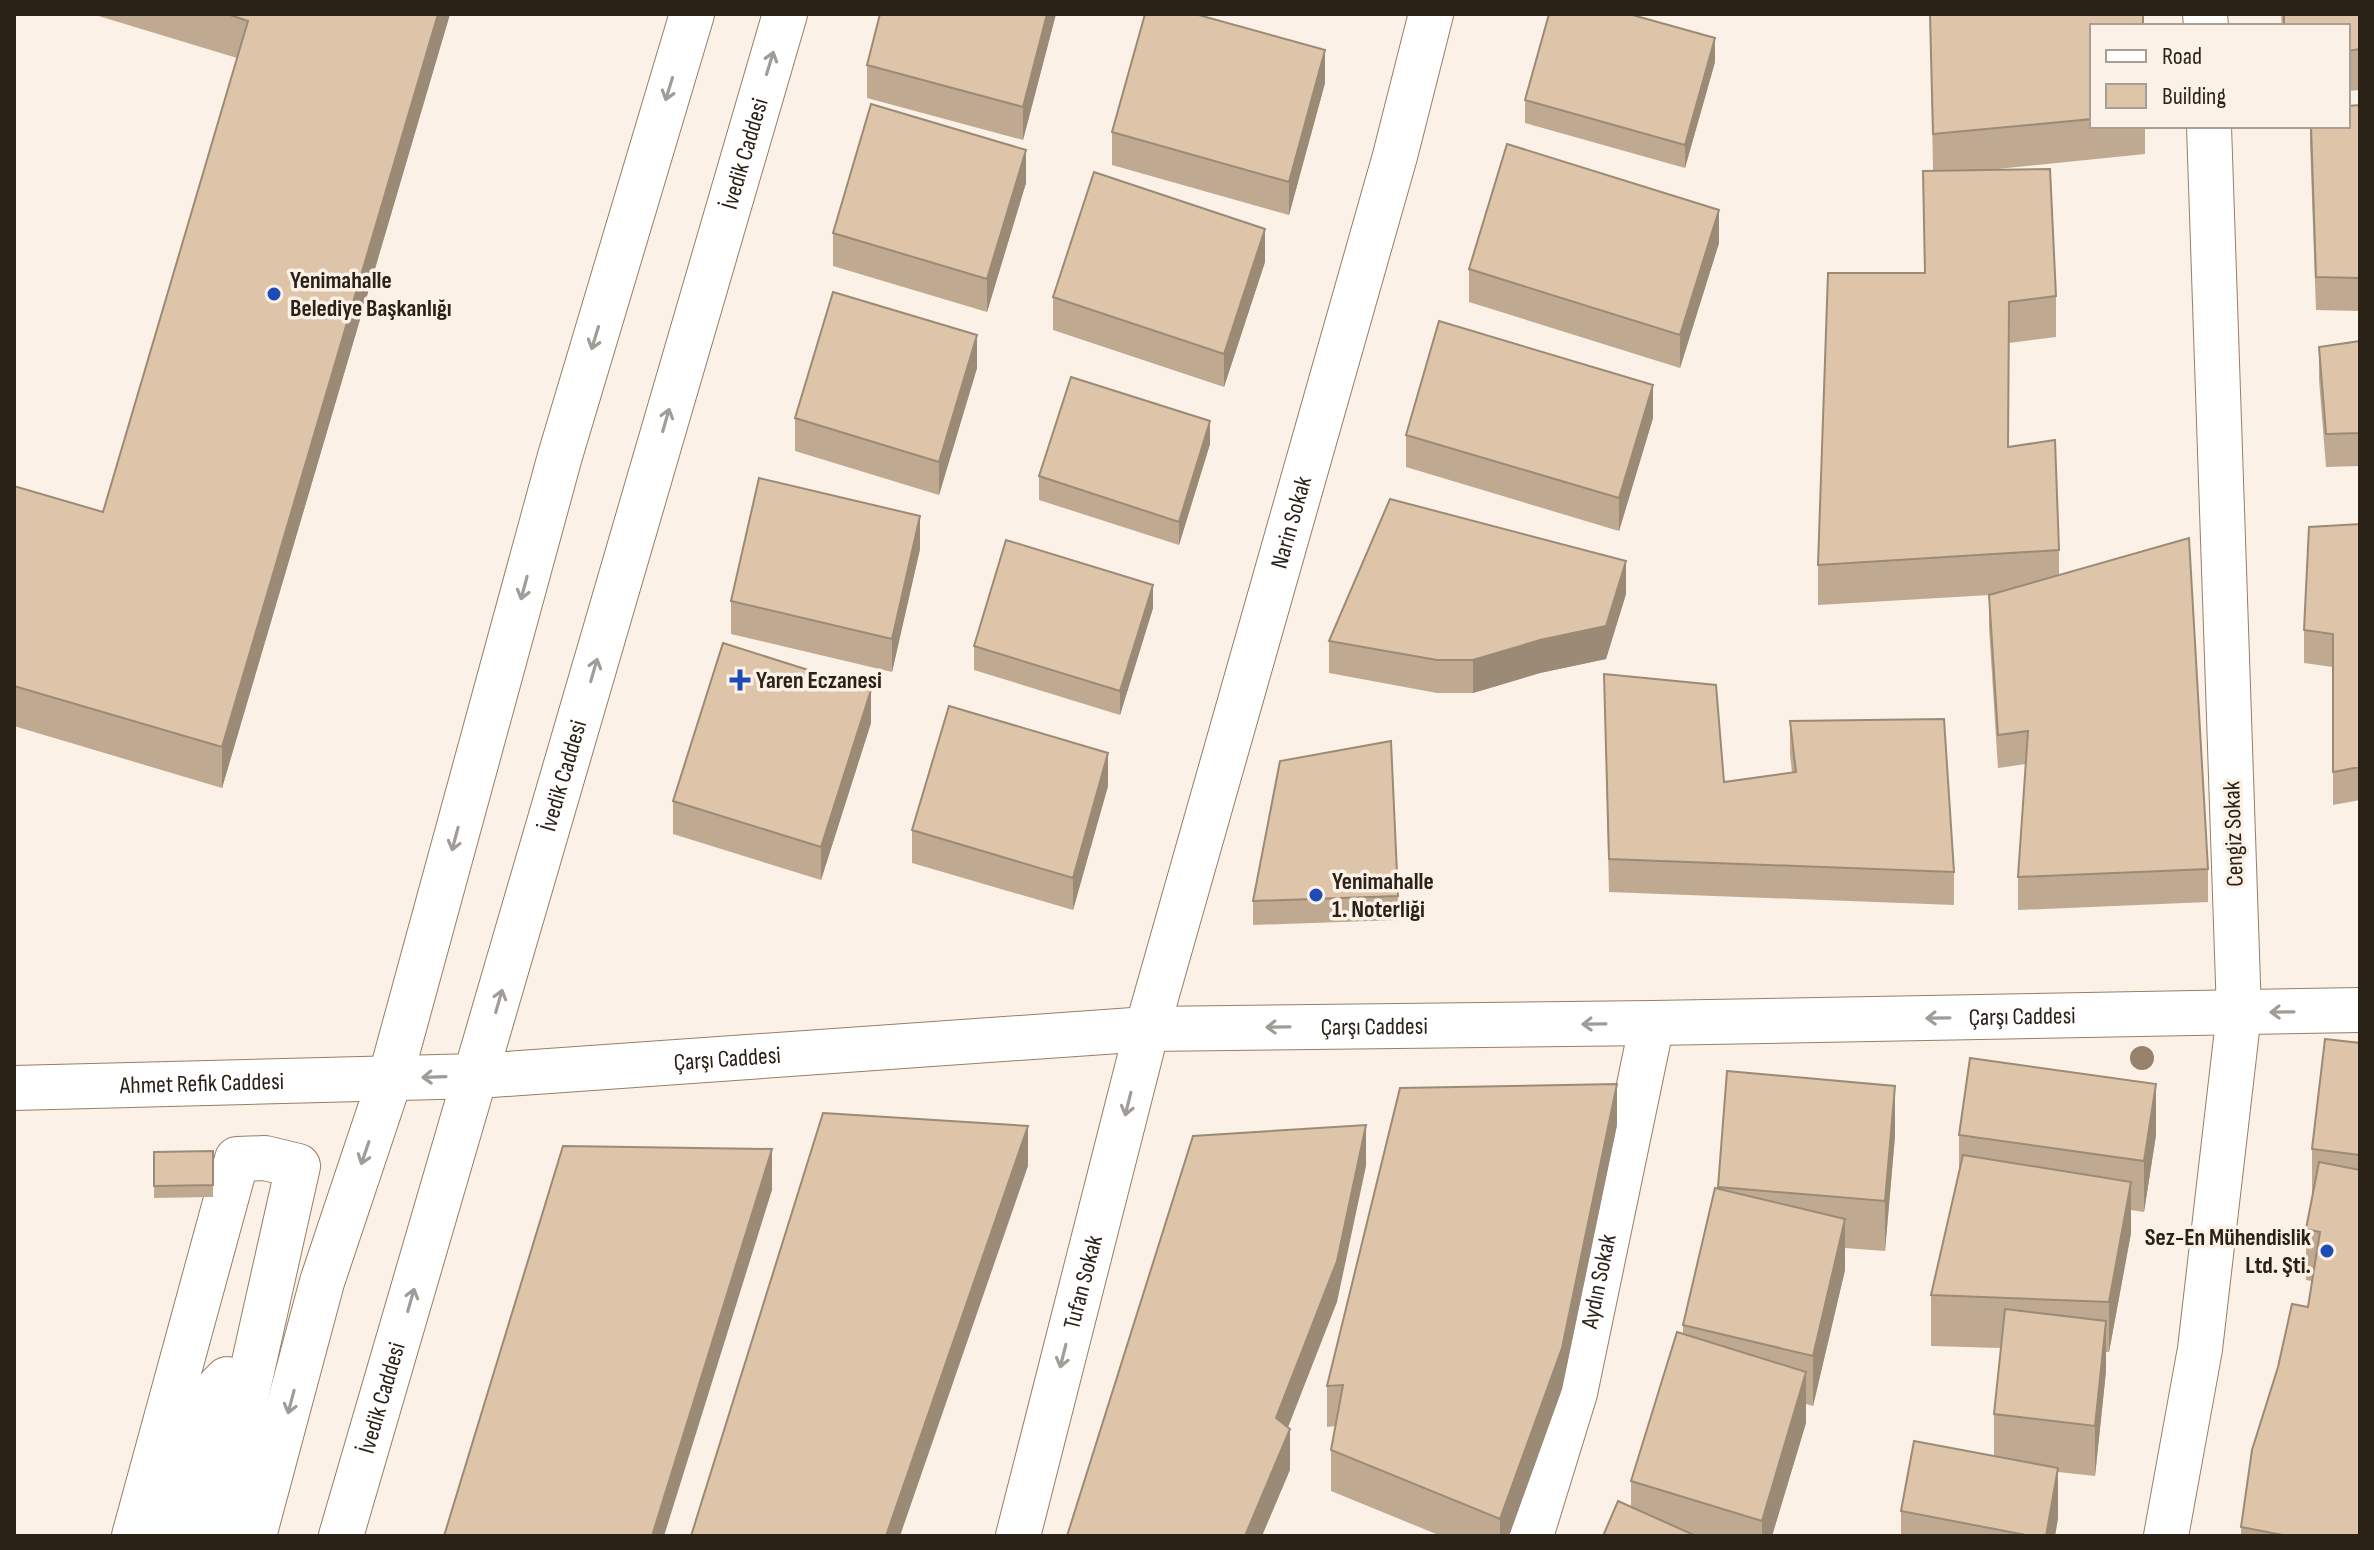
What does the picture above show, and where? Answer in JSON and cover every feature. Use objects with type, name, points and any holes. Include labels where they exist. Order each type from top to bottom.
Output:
[{"type":"street","points":[[254,1536],[322,1282],[390,1079],[560,456],[692,14]]},
{"type":"street","name":"İvedik Caddesi","points":[[341,1536],[785,14]]},
{"type":"street","name":"Narin Sokak","points":[[1147,1029],[1395,156],[1431,14]]},
{"type":"street","name":"Cengiz Sokak","points":[[2166,1536],[2200,1349],[2239,1013],[2209,128]]},
{"type":"street","name":"Çarşı Caddesi","points":[[390,1079],[477,1076],[1147,1029],[2360,1010]]},
{"type":"street","name":"Aydın Sokak","points":[[1531,1536],[1575,1393],[1652,1023]]},
{"type":"street","name":"Tufan Sokak","points":[[1018,1536],[1147,1029]]},
{"type":"street","name":"Ahmet Refik Caddesi","points":[[14,1088],[390,1079]]},
{"type":"street","points":[[134,1536],[237,1159],[265,1158],[298,1166],[215,1536]]},
{"type":"street","points":[[178,1536],[219,1387],[259,1342],[322,1282]]},
{"type":"building","name":"Yenimahalle Belediye Başkanlığı","points":[[227,14],[438,14],[222,747],[14,686],[14,486],[103,512],[248,21]]},
{"type":"building","points":[[880,14],[1047,14],[1023,107],[867,65]]},
{"type":"building","points":[[1145,14],[1195,14],[1325,50],[1289,182],[1112,132]]},
{"type":"building","points":[[1549,14],[1629,14],[1715,38],[1685,145],[1525,100]]},
{"type":"building","points":[[1930,14],[2143,14],[2143,24],[2090,24],[2090,119],[1933,134]]},
{"type":"building","points":[[2284,14],[2360,14],[2360,49],[2350,51],[2350,24],[2284,24]]},
{"type":"building","points":[[871,104],[1026,150],[987,279],[833,233]]},
{"type":"building","points":[[2360,105],[2360,296],[2359,278],[2316,277],[2311,128],[2350,128],[2350,106]]},
{"type":"building","points":[[1507,144],[1719,210],[1680,335],[1469,269]]},
{"type":"building","points":[[2050,169],[2056,296],[2009,302],[2008,447],[2055,440],[2059,550],[1818,565],[1828,273],[1925,273],[1923,171]]},
{"type":"building","points":[[1094,172],[1265,229],[1224,354],[1053,297]]},
{"type":"building","points":[[833,292],[977,335],[939,462],[795,418]]},
{"type":"building","points":[[1439,321],[1653,385],[1619,498],[1406,435]]},
{"type":"building","points":[[2360,341],[2360,433],[2326,434],[2319,347]]},
{"type":"building","points":[[1071,377],[1210,421],[1179,522],[1039,476]]},
{"type":"building","points":[[759,478],[920,516],[892,639],[731,601]]},
{"type":"building","points":[[1390,499],[1626,561],[1606,626],[1540,640],[1473,660],[1437,660],[1329,641]]},
{"type":"building","points":[[2360,524],[2360,767],[2333,772],[2333,634],[2304,630],[2309,527]]},
{"type":"building","points":[[2189,538],[2208,869],[2018,877],[2028,731],[1998,735],[1989,595]]},
{"type":"building","points":[[1006,540],[1153,585],[1120,691],[974,646]]},
{"type":"building","points":[[723,643],[871,690],[821,847],[673,801]]},
{"type":"building","points":[[1604,674],[1716,685],[1724,782],[1796,772],[1790,721],[1944,719],[1954,872],[1609,859]]},
{"type":"building","points":[[949,706],[1108,753],[1073,878],[912,830]]},
{"type":"building","points":[[1391,741],[1398,896],[1253,901],[1280,761]]},
{"type":"building","points":[[2325,1039],[2360,1043],[2360,1155],[2312,1149]]},
{"type":"building","points":[[1970,1058],[2156,1084],[2144,1161],[1959,1135]]},
{"type":"building","points":[[1727,1071],[1895,1086],[1885,1201],[1718,1187]]},
{"type":"building","points":[[1617,1084],[1562,1348],[1500,1519],[1331,1450],[1343,1385],[1327,1386],[1400,1088]]},
{"type":"building","points":[[823,1113],[1028,1126],[886,1536],[691,1536]]},
{"type":"building","points":[[1366,1125],[1337,1261],[1276,1418],[1290,1429],[1245,1536],[1067,1536],[1193,1136]]},
{"type":"building","points":[[563,1146],[772,1149],[652,1536],[444,1536]]},
{"type":"building","points":[[213,1151],[213,1185],[154,1186],[154,1152]]},
{"type":"building","points":[[1963,1155],[2131,1182],[2109,1302],[1931,1295]]},
{"type":"building","points":[[2319,1162],[2360,1170],[2360,1536],[2288,1536],[2241,1527],[2252,1450],[2278,1367],[2292,1304],[2308,1307],[2320,1232],[2306,1229]]},
{"type":"building","points":[[1715,1188],[1845,1219],[1813,1356],[1683,1325]]},
{"type":"building","points":[[2005,1309],[2106,1321],[2095,1426],[1994,1414]]},
{"type":"building","points":[[1677,1332],[1806,1372],[1762,1521],[1631,1481]]},
{"type":"building","points":[[1914,1441],[2058,1468],[2046,1536],[2031,1536],[1901,1511]]},
{"type":"building","points":[[1618,1501],[1696,1536],[1603,1536]]},
{"type":"place","name":"Yenimahalle Belediye Başkanlığı","points":[[274,294]]},
{"type":"place","name":"Yaren Eczanesi","points":[[740,680]]},
{"type":"place","name":"Yenimahalle 1. Noterliği","points":[[1316,895]]},
{"type":"place","name":"Sez-En Mühendislik Ltd. Şti.","points":[[2327,1251]]}]
